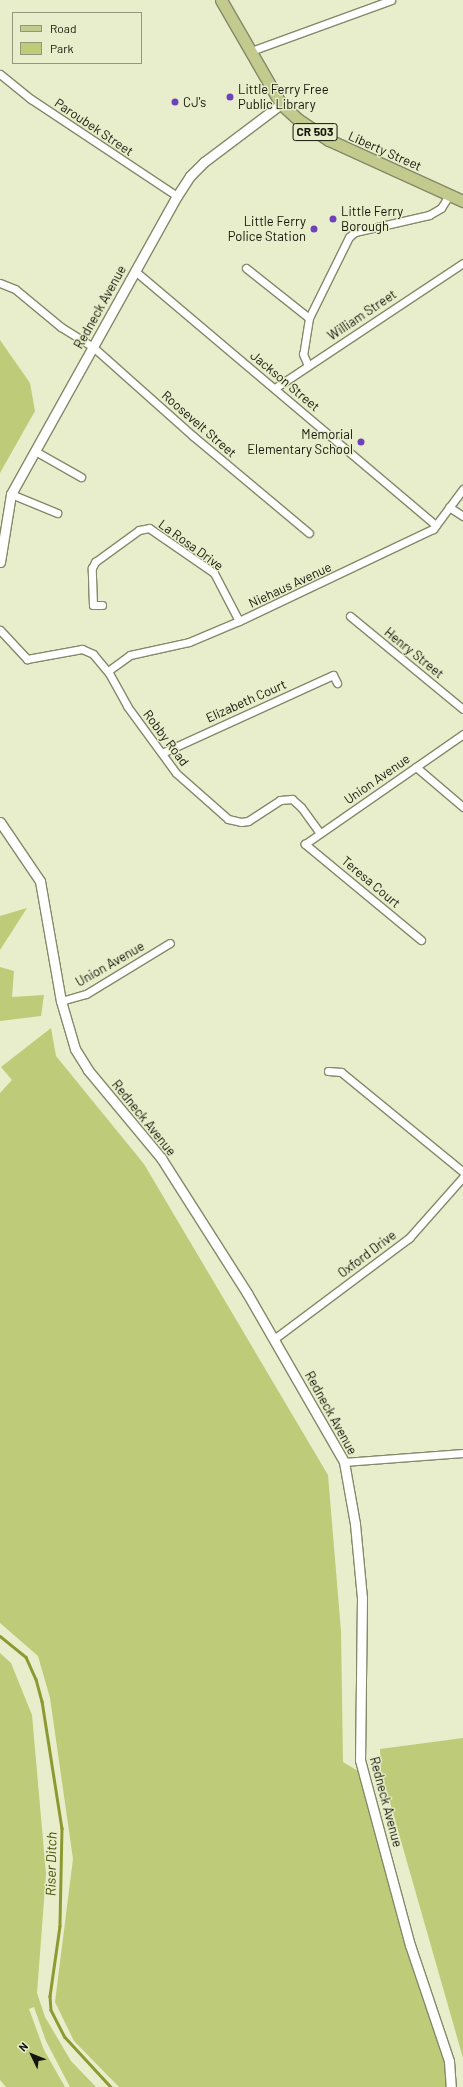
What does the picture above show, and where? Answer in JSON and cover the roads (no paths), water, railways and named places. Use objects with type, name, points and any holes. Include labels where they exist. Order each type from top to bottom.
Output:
[{"type":"main road","name":"Liberty Street","points":[[221,0],[281,104],[299,120],[329,140],[463,201]]},
{"type":"street","points":[[251,51],[391,0]]},
{"type":"street","name":"Paroubek Street","points":[[0,74],[32,99],[177,196]]},
{"type":"street","name":"Redneck Avenue","points":[[0,562],[11,494],[177,196],[190,176],[204,162],[281,104]]},
{"type":"street","points":[[308,366],[303,354],[309,318],[349,237],[355,232],[428,215],[441,208],[449,195]]},
{"type":"street","name":"William Street","points":[[274,388],[463,263]]},
{"type":"street","points":[[246,268],[309,318]]},
{"type":"street","name":"Jackson Street","points":[[136,271],[436,525]]},
{"type":"street","name":"Roosevelt Street","points":[[0,283],[15,289],[61,327],[93,347],[193,436],[309,533]]},
{"type":"street","points":[[35,451],[81,477]]},
{"type":"street","name":"Niehaus Avenue","points":[[108,671],[130,655],[189,642],[239,621],[352,570],[433,529],[463,489]]},
{"type":"street","points":[[11,494],[57,513]]},
{"type":"street","points":[[449,507],[463,516]]},
{"type":"street","name":"La Rosa Drive","points":[[102,604],[93,605],[92,568],[95,562],[139,530],[149,528],[214,573],[239,621]]},
{"type":"street","name":"Henry Street","points":[[350,616],[463,709]]},
{"type":"street","name":"Robby Road","points":[[0,630],[27,659],[82,650],[93,654],[108,671],[127,706],[176,772],[228,819],[241,822],[248,821],[280,800],[292,799],[301,807],[320,833]]},
{"type":"street","name":"Elizabeth Court","points":[[162,753],[333,675],[337,683]]},
{"type":"street","name":"Union Avenue","points":[[305,844],[463,734]]},
{"type":"street","points":[[416,767],[463,807]]},
{"type":"street","name":"Redneck Avenue","points":[[0,822],[40,881],[61,1001],[70,1037],[80,1060],[161,1158],[274,1339],[344,1462],[356,1524],[362,1598],[360,1760],[410,1945],[449,2061],[451,2087]]},
{"type":"street","name":"Teresa Court","points":[[305,844],[421,940]]},
{"type":"street","name":"Union Avenue","points":[[61,1001],[86,994],[170,943]]},
{"type":"street","points":[[328,1071],[341,1072],[463,1172]]},
{"type":"street","name":"Oxford Drive","points":[[274,1339],[409,1238],[463,1177]]},
{"type":"street","points":[[344,1462],[463,1453]]},
{"type":"waterway","name":"Riser Ditch","points":[[0,1636],[26,1657],[36,1679],[42,1701],[62,1828],[60,1926],[50,1996],[51,2010],[65,2037],[111,2087]]},
{"type":"place","name":"Little Ferry Free Public Library","points":[[230,97]]},
{"type":"place","name":"CJ's","points":[[175,102]]},
{"type":"place","name":"Little Ferry Borough","points":[[333,219]]},
{"type":"place","name":"Little Ferry Police Station","points":[[314,229]]},
{"type":"place","name":"Memorial Elementary School","points":[[361,442]]}]
